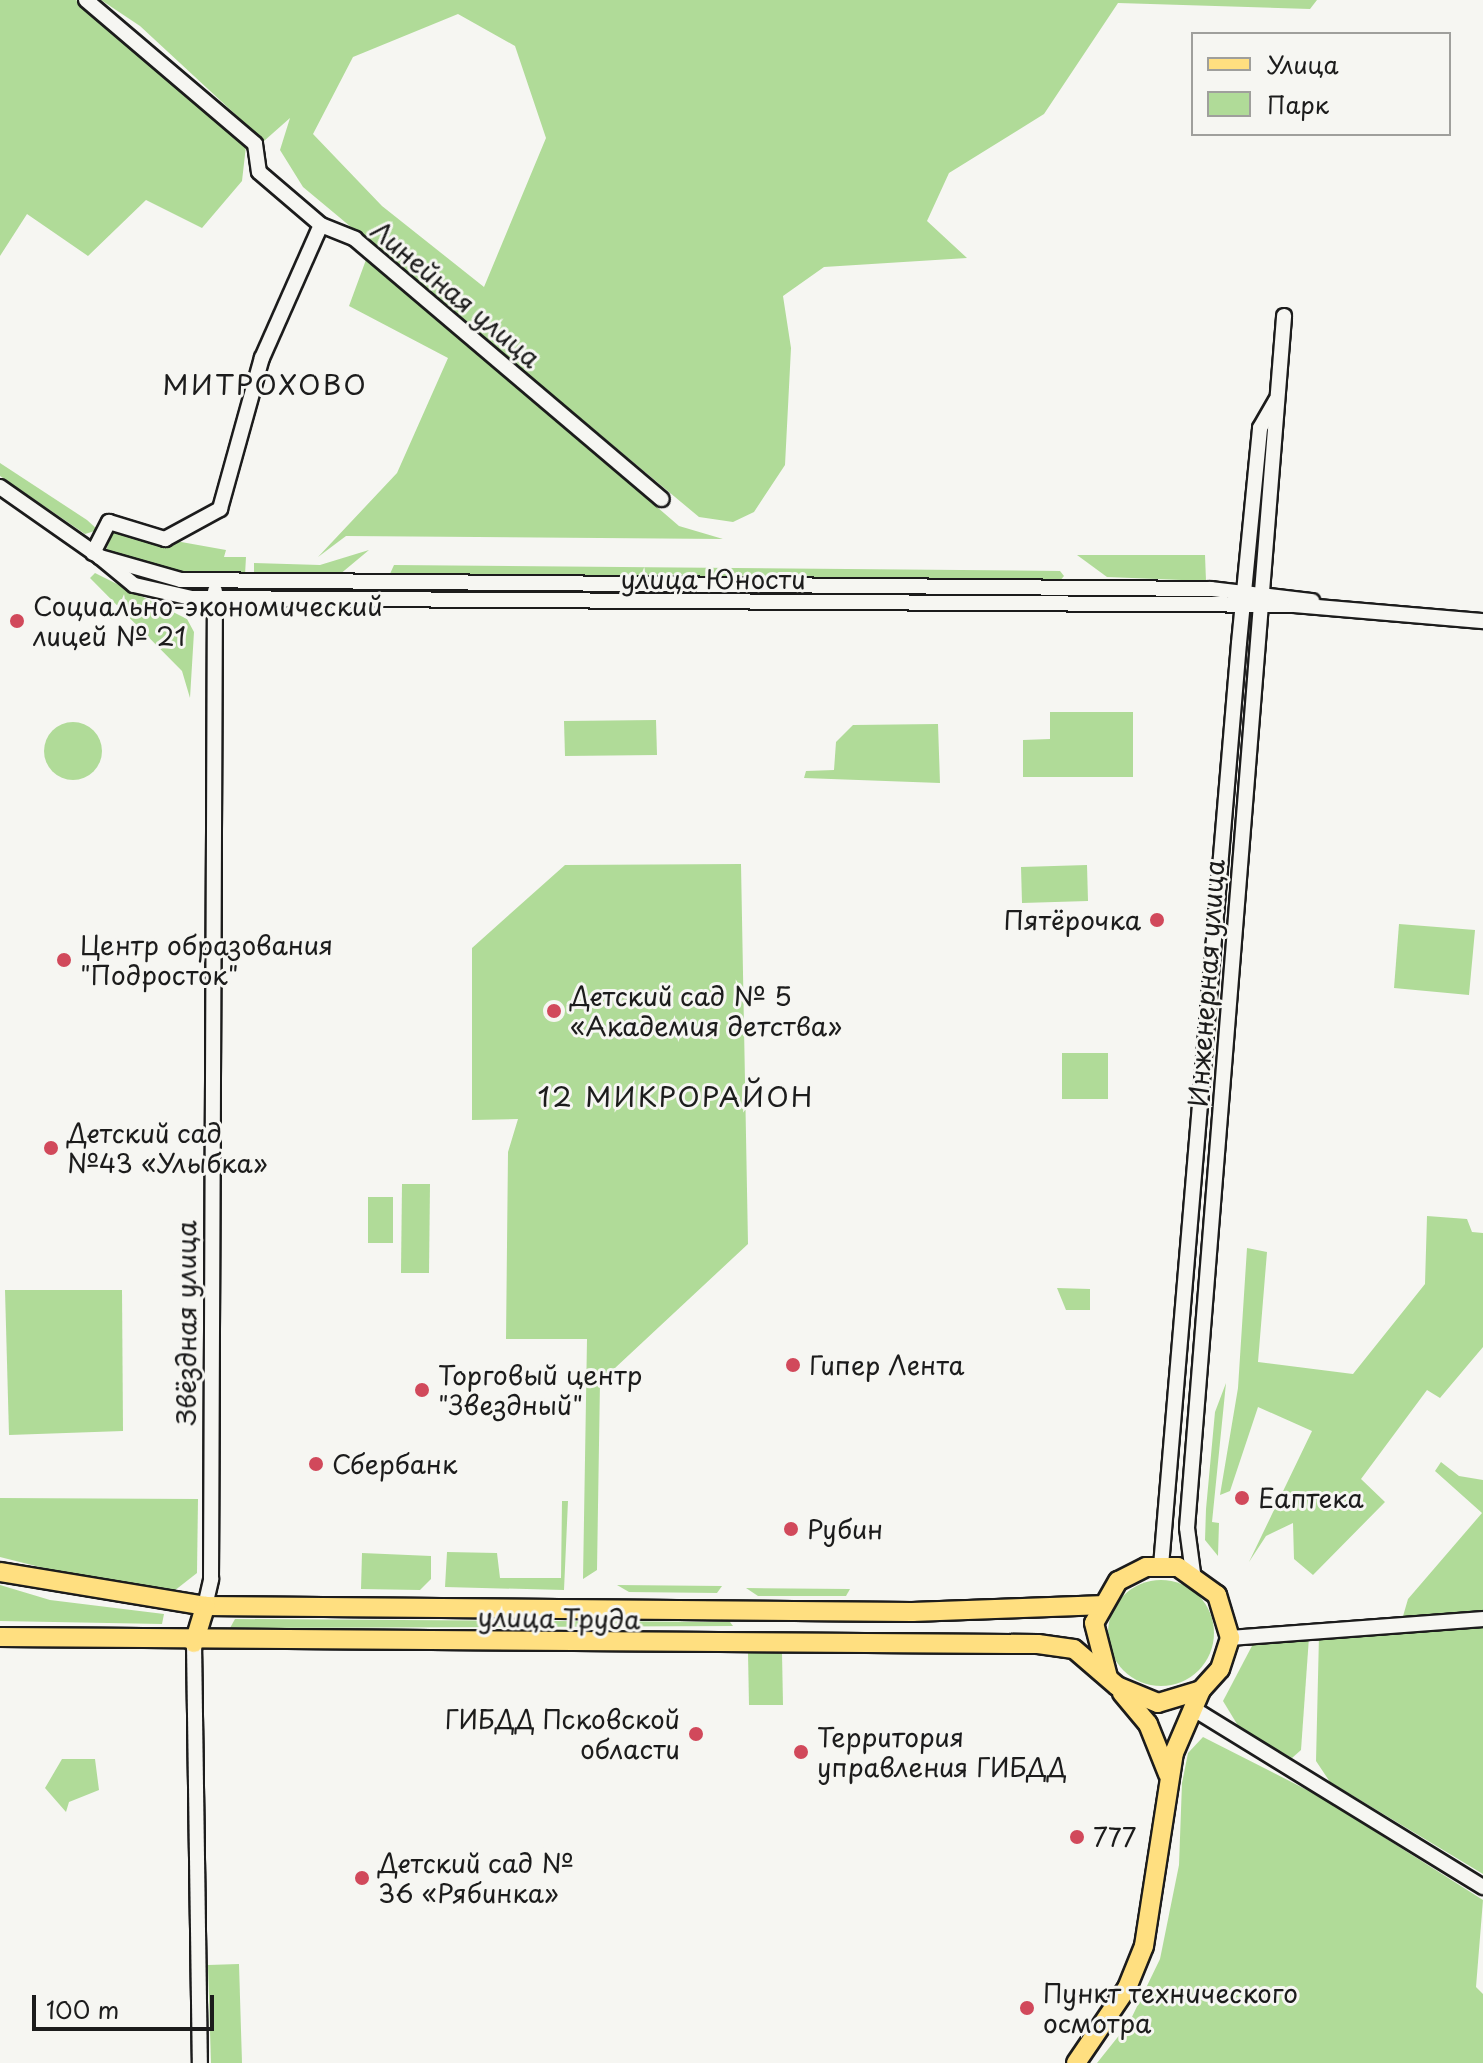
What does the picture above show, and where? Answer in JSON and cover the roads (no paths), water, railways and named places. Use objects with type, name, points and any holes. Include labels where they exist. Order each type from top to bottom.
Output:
[{"type":"main road","points":[[1076,2063],[1127,1988],[1144,1946],[1169,1777],[1192,1708],[1201,1690],[1220,1669],[1230,1638],[1217,1595],[1193,1573],[1161,1566],[1131,1572],[1099,1605],[1093,1642],[1112,1681],[1148,1724],[1169,1777]]},
{"type":"main road","name":"улица Труда","points":[[0,1572],[205,1606],[1020,1612],[1099,1605]]},
{"type":"main road","name":"Звёздная улица","points":[[194,1643],[205,1606]]},
{"type":"main road","name":"улица Труда","points":[[0,1637],[194,1643],[1038,1644],[1074,1649],[1112,1681]]},
{"type":"main road","points":[[1112,1681],[1158,1703],[1201,1690]]},
{"type":"street","name":"Линейная улица","points":[[86,0],[204,95],[255,144],[259,172],[321,225],[355,239],[662,499]]},
{"type":"street","points":[[97,555],[109,522],[165,539],[220,509],[262,358],[321,225]]},
{"type":"street","name":"Инженерная улица","points":[[1193,1573],[1187,1528],[1284,316]]},
{"type":"street","name":"Инженерная улица","points":[[1161,1566],[1260,428],[1278,397]]},
{"type":"street","name":"улица Юности","points":[[0,487],[134,585],[215,599],[1262,599],[1483,621]]},
{"type":"street","name":"улица Юности","points":[[97,555],[164,578],[215,582],[1245,599]]},
{"type":"street","name":"Звёздная улица","points":[[205,1606],[211,1579],[215,582]]},
{"type":"street","points":[[1230,1638],[1483,1619]]},
{"type":"street","name":"Звёздная улица","points":[[194,1643],[200,2063]]},
{"type":"street","points":[[1192,1708],[1483,1887]]},
{"type":"place","name":"Социально-экономический лицей № 21","points":[[17,621]]},
{"type":"place","name":"Пятёрочка","points":[[1157,920]]},
{"type":"place","name":"Центр образования \"Подросток\"","points":[[64,960]]},
{"type":"place","name":"Детский сад № 5 «Академия детства»","points":[[554,1011]]},
{"type":"place","name":"Детский сад №43 «Улыбка»","points":[[51,1148]]},
{"type":"place","name":"Гипер Лента","points":[[793,1365]]},
{"type":"place","name":"Торговый центр \"Звездный\"","points":[[422,1390]]},
{"type":"place","name":"Сбербанк","points":[[316,1464]]},
{"type":"place","name":"Еаптека","points":[[1242,1498]]},
{"type":"place","name":"Рубин","points":[[791,1529]]},
{"type":"place","name":"ГИБДД Псковской области","points":[[696,1734]]},
{"type":"place","name":"Территория управления ГИБДД","points":[[801,1752]]},
{"type":"place","name":"777","points":[[1077,1837]]},
{"type":"place","name":"Детский сад № 36 «Рябинка»","points":[[362,1878]]},
{"type":"place","name":"Пункт технического осмотра","points":[[1027,2008]]},
{"type":"district","name":"МИТРОХОВО","points":[[265,384]]},
{"type":"district","name":"12 МИКРОРАЙОН","points":[[676,1096]]}]
